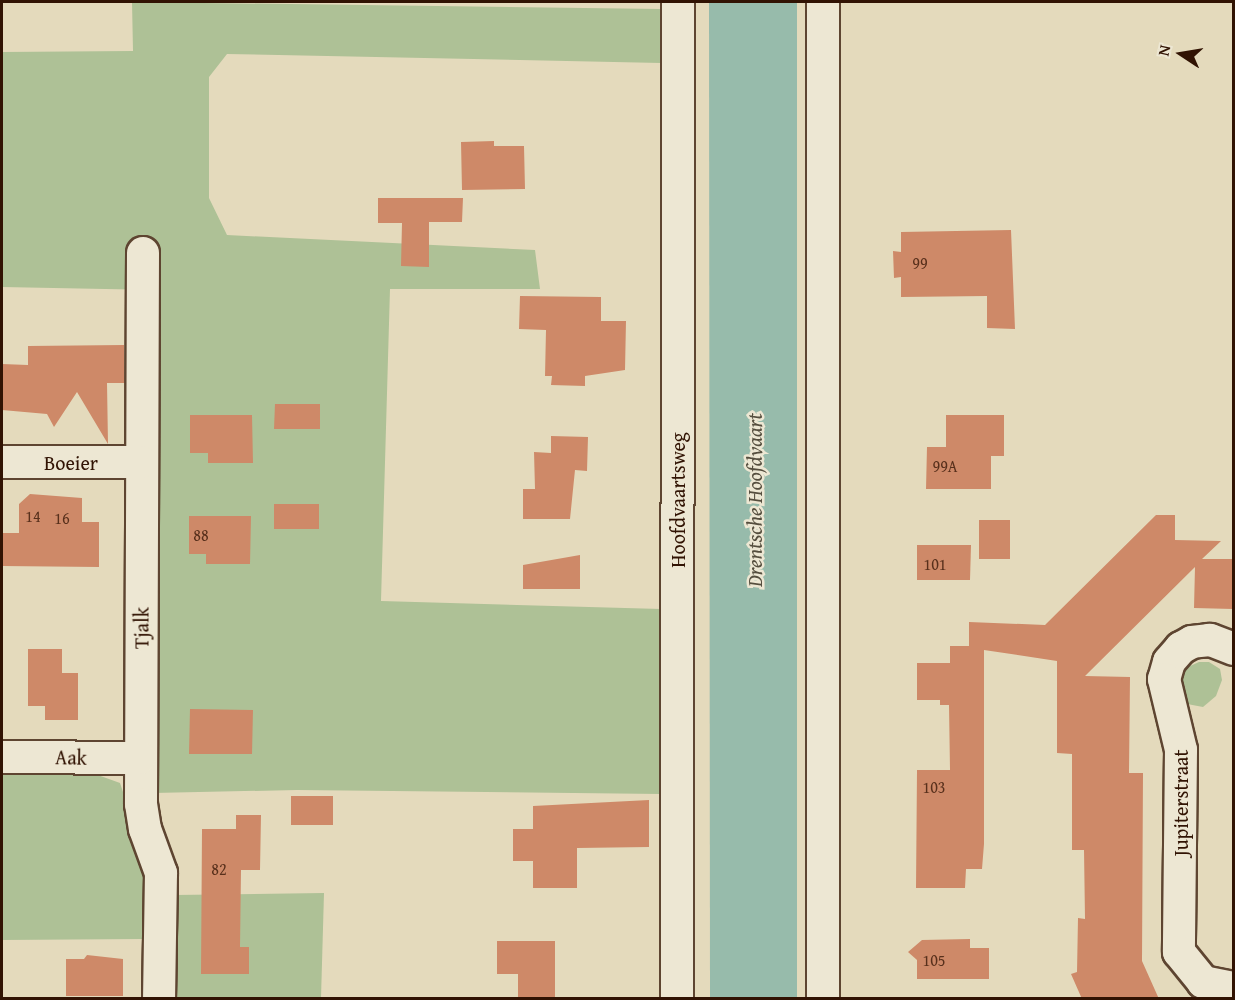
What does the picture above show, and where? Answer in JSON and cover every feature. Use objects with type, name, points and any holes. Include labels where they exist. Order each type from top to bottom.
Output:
[{"type":"street","name":"Hoofdvaartsweg","points":[[677,999],[678,2]]},
{"type":"street","points":[[823,2],[823,999]]},
{"type":"street","name":"Tjalk","points":[[143,253],[141,758],[145,829],[161,873],[159,999]]},
{"type":"street","name":"Boeier","points":[[2,462],[141,462]]},
{"type":"street","name":"Jupiterstraat","points":[[1233,649],[1210,640],[1192,642],[1181,648],[1169,662],[1164,679],[1181,750],[1179,952],[1203,982],[1233,988]]},
{"type":"street","name":"Aak","points":[[2,757],[141,758]]},
{"type":"shaded area","points":[[132,2],[661,9],[661,63],[227,54],[209,77],[209,198],[227,235],[535,250],[540,289],[390,289],[381,601],[661,609],[661,794],[297,790],[153,793],[157,290],[2,287],[2,52],[133,51]]},
{"type":"shaded area","points":[[1199,662],[1209,662],[1220,669],[1222,680],[1216,696],[1203,707],[1182,703],[1180,678],[1188,667]]},
{"type":"shaded area","points":[[95,774],[120,783],[143,852],[143,939],[2,940],[2,775]]},
{"type":"shaded area","points":[[324,893],[321,998],[175,998],[174,895]]},
{"type":"water","name":"Drentsche Hoofdvaart","points":[[709,2],[797,2],[797,998],[710,998]]},
{"type":"building","points":[[494,141],[494,146],[524,146],[525,189],[462,190],[461,142]]},
{"type":"building","points":[[378,198],[463,198],[462,222],[429,222],[429,267],[401,266],[402,223],[378,223]]},
{"type":"building","points":[[1011,230],[1015,329],[987,328],[987,296],[901,297],[901,277],[894,278],[893,251],[901,252],[901,232]]},
{"type":"building","points":[[520,296],[601,297],[601,321],[626,321],[625,370],[585,376],[585,386],[551,385],[552,376],[545,376],[546,330],[519,329]]},
{"type":"building","points":[[124,345],[125,383],[107,383],[108,444],[77,392],[54,427],[47,414],[2,410],[2,364],[28,365],[28,346]]},
{"type":"building","points":[[275,404],[320,404],[320,429],[274,429]]},
{"type":"building","points":[[190,415],[252,415],[253,463],[208,463],[208,453],[190,453]]},
{"type":"building","points":[[946,415],[1004,415],[1004,456],[991,456],[991,489],[926,489],[927,447],[946,447]]},
{"type":"building","points":[[551,436],[588,437],[587,471],[575,470],[570,519],[523,519],[523,489],[535,489],[534,452],[551,453]]},
{"type":"building","points":[[30,494],[82,498],[82,522],[99,522],[99,567],[2,566],[2,533],[19,533],[19,504]]},
{"type":"building","points":[[274,504],[319,504],[319,529],[274,529]]},
{"type":"building","points":[[1156,515],[1175,515],[1175,540],[1221,541],[1202,559],[1233,559],[1233,609],[1194,608],[1195,567],[1085,676],[1130,677],[1129,773],[1143,773],[1142,961],[1159,999],[1082,999],[1071,974],[1077,972],[1078,918],[1085,919],[1084,850],[1072,850],[1072,754],[1057,753],[1057,661],[984,650],[984,844],[982,869],[966,869],[965,888],[916,888],[917,770],[950,770],[949,705],[940,705],[940,700],[917,700],[917,663],[950,663],[950,646],[969,646],[969,622],[1045,625]]},
{"type":"building","points":[[189,516],[251,516],[250,564],[206,564],[206,554],[189,554]]},
{"type":"building","points":[[979,520],[1010,520],[1010,559],[979,559]]},
{"type":"building","points":[[917,545],[971,545],[970,580],[917,580]]},
{"type":"building","points":[[580,555],[580,589],[523,589],[523,565]]},
{"type":"building","points":[[28,649],[62,649],[62,673],[78,673],[78,720],[45,720],[45,706],[28,706]]},
{"type":"building","points":[[190,709],[253,710],[252,754],[189,754]]},
{"type":"building","points":[[291,796],[333,796],[333,825],[291,825]]},
{"type":"building","points":[[649,800],[649,847],[577,848],[577,888],[533,888],[533,861],[513,861],[513,829],[533,829],[533,806]]},
{"type":"building","points":[[236,815],[261,815],[260,870],[241,870],[240,947],[249,947],[249,974],[201,974],[202,829],[236,829]]},
{"type":"building","points":[[970,939],[970,948],[989,948],[989,979],[917,979],[917,960],[908,952],[922,940]]},
{"type":"building","points":[[497,941],[555,941],[555,999],[518,999],[518,974],[497,974]]},
{"type":"building","points":[[87,955],[123,959],[123,996],[66,996],[66,959],[84,959]]}]
